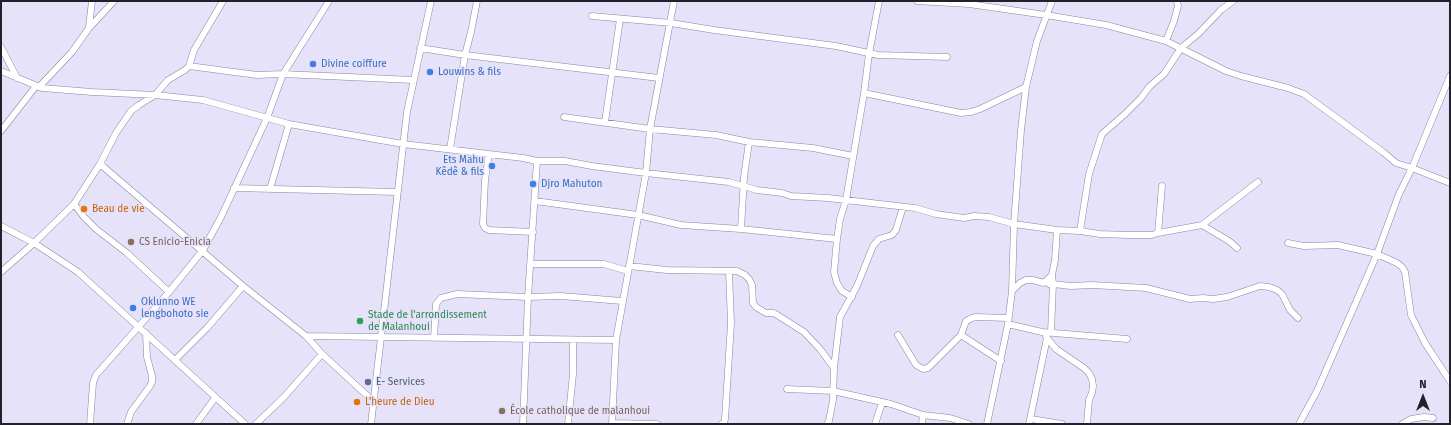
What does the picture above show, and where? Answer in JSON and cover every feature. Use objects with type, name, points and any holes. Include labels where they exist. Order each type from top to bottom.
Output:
[{"type":"street","points":[[89,28],[92,1]]},
{"type":"street","points":[[1,130],[38,87],[72,52],[89,28],[114,1]]},
{"type":"street","points":[[1,272],[34,243],[74,204],[100,164],[116,133],[131,111],[155,95],[168,80],[189,66],[194,50],[223,1]]},
{"type":"street","points":[[90,424],[93,383],[96,375],[169,292],[203,250],[221,217],[267,118],[283,74],[329,1]]},
{"type":"street","points":[[371,424],[382,337],[402,144],[413,80],[431,1]]},
{"type":"street","points":[[450,149],[465,55],[477,1]]},
{"type":"street","points":[[657,424],[612,423],[616,340],[646,173],[650,129],[674,1]]},
{"type":"street","points":[[852,297],[842,291],[837,283],[834,272],[837,239],[840,219],[846,200],[879,1]]},
{"type":"street","points":[[917,1],[969,4],[1046,15],[1106,25],[1166,41],[1231,72],[1304,94],[1396,163],[1450,183]]},
{"type":"street","points":[[987,424],[1001,362],[1012,291],[1014,224],[1021,130],[1026,87],[1037,41],[1052,1]]},
{"type":"street","points":[[1166,41],[1174,21],[1178,6],[1177,1]]},
{"type":"street","points":[[1080,231],[1089,174],[1102,134],[1125,114],[1141,98],[1150,86],[1164,74],[1180,48],[1198,34],[1221,10],[1233,1]]},
{"type":"street","points":[[592,16],[671,22],[722,31],[836,46],[869,54],[885,56],[947,57]]},
{"type":"street","points":[[605,122],[620,19]]},
{"type":"street","points":[[1,47],[17,78]]},
{"type":"street","points":[[420,48],[465,55],[659,78]]},
{"type":"street","points":[[189,66],[257,75],[283,74],[413,80]]},
{"type":"street","points":[[1,71],[38,87],[92,92],[155,95],[203,100],[290,124],[402,144],[537,161],[565,161],[646,173],[729,182],[791,196],[812,196],[915,208],[936,214],[964,218],[974,216],[988,217],[1014,224],[1100,234],[1128,236],[1152,235],[1202,225],[1258,182]]},
{"type":"street","points":[[1299,424],[1317,391],[1450,76]]},
{"type":"street","points":[[864,93],[961,113],[980,109],[1026,87]]},
{"type":"street","points":[[564,117],[650,129],[716,135],[749,142],[813,148],[853,156]]},
{"type":"street","points":[[270,189],[290,124]]},
{"type":"street","points":[[741,229],[749,142]]},
{"type":"street","points":[[489,154],[485,180],[483,224],[485,228],[493,230],[533,232]]},
{"type":"street","points":[[523,424],[528,297],[537,161]]},
{"type":"street","points":[[100,164],[203,250],[243,286],[306,336],[322,354],[373,401]]},
{"type":"street","points":[[1158,233],[1162,186]]},
{"type":"street","points":[[234,188],[397,192]]},
{"type":"street","points":[[535,201],[638,215],[681,225],[741,229],[837,239]]},
{"type":"street","points":[[74,204],[96,229],[127,253],[169,292]]},
{"type":"street","points":[[826,424],[831,410],[840,317],[844,307],[852,297],[873,246],[879,239],[892,235],[896,230],[903,207]]},
{"type":"street","points":[[1202,225],[1228,241],[1236,248]]},
{"type":"street","points":[[1,226],[34,243],[78,272],[245,424]]},
{"type":"street","points":[[1051,332],[1052,275],[1055,260],[1057,230]]},
{"type":"street","points":[[1288,243],[1304,246],[1338,245],[1376,254],[1402,266],[1405,272],[1411,315],[1425,342],[1450,381]]},
{"type":"street","points":[[530,264],[604,264],[629,269],[737,271],[746,275],[752,285],[753,304],[766,313],[774,313],[804,332],[820,349],[834,368]]},
{"type":"street","points":[[721,424],[724,423],[725,418],[731,323],[729,271]]},
{"type":"street","points":[[1044,283],[1052,275]]},
{"type":"street","points":[[1012,291],[1020,283],[1026,280],[1033,280],[1044,283],[1070,286],[1092,285],[1146,288],[1190,299],[1204,298],[1213,300],[1260,286],[1277,290],[1282,294],[1290,310],[1298,318]]},
{"type":"street","points":[[175,360],[207,328],[243,286]]},
{"type":"street","points":[[434,338],[436,304],[441,298],[457,294],[528,297],[561,296],[622,301]]},
{"type":"street","points":[[898,335],[916,365],[923,369],[928,368],[961,335],[966,321],[972,318],[1008,321],[1042,332],[1127,339]]},
{"type":"street","points":[[1042,332],[1056,349],[1089,373],[1093,386],[1089,400],[1087,424]]},
{"type":"street","points":[[127,424],[131,412],[152,382],[147,357],[146,333]]},
{"type":"street","points":[[961,335],[1001,362]]},
{"type":"street","points":[[306,336],[616,340]]},
{"type":"street","points":[[1047,338],[1030,422],[1062,424]]},
{"type":"street","points":[[568,424],[573,374],[574,340]]},
{"type":"street","points":[[256,424],[284,397],[322,354]]},
{"type":"street","points":[[787,389],[833,391],[900,407],[923,415],[950,418],[969,424]]},
{"type":"street","points":[[196,424],[215,398]]},
{"type":"street","points":[[875,424],[882,403]]},
{"type":"street","points":[[922,424],[923,415]]},
{"type":"street","points":[[1402,424],[1411,419],[1424,417],[1434,418]]},
{"type":"place","name":"Divine coiffure","points":[[313,64]]},
{"type":"place","name":"Louwins & fils","points":[[430,72]]},
{"type":"place","name":"Ets Mahu Kêdê & fils","points":[[492,166]]},
{"type":"place","name":"Djro Mahuton","points":[[533,184]]},
{"type":"place","name":"Beau de vie","points":[[84,209]]},
{"type":"place","name":"CS Enicio-Enicia","points":[[131,242]]},
{"type":"place","name":"Oklunno WE lengbohoto sie","points":[[133,308]]},
{"type":"place","name":"Stade de l'arrondissement de Malanhoui","points":[[360,321]]},
{"type":"place","name":"E- Services","points":[[368,382]]},
{"type":"place","name":"L'heure de Dieu","points":[[357,402]]},
{"type":"place","name":"École catholique de malanhoui","points":[[502,411]]}]
